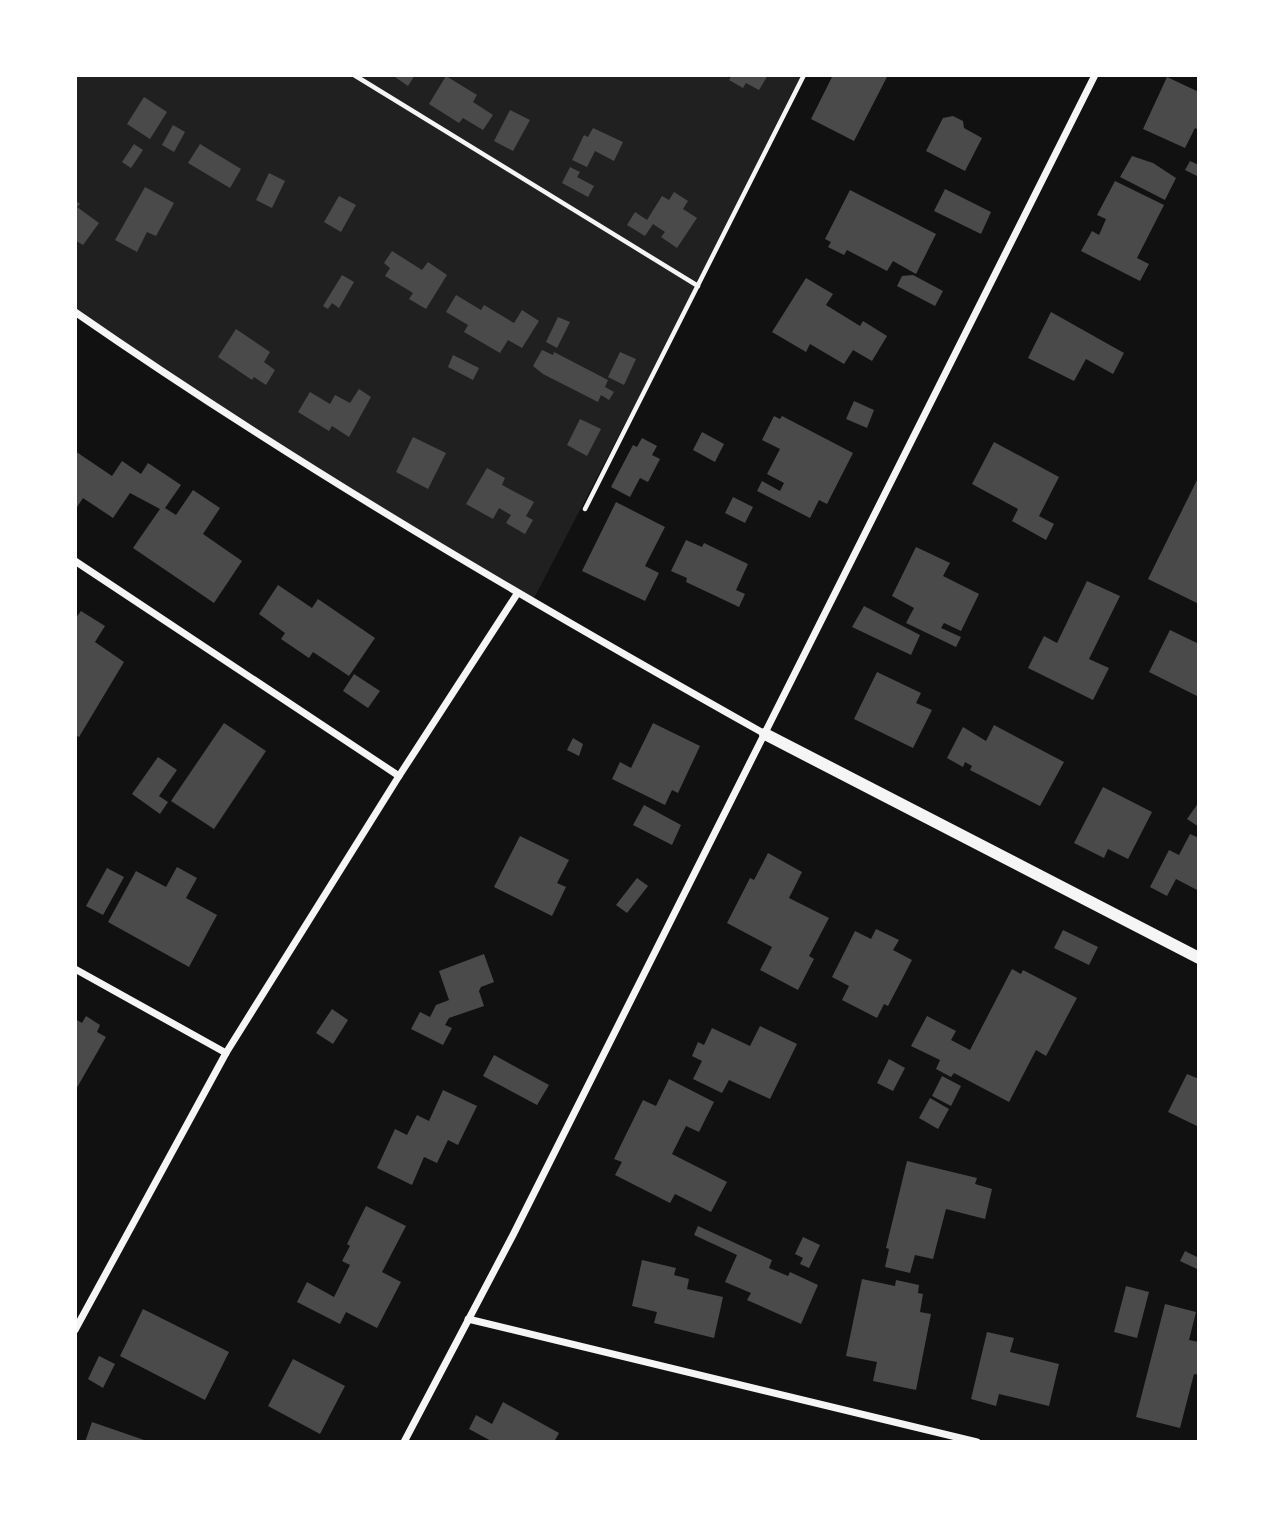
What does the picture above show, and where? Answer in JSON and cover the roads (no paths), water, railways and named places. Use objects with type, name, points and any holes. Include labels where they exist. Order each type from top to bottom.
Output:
[{"type":"street","points":[[404,1442],[765,734],[1096,75]]},
{"type":"street","points":[[75,312],[181,386],[517,594],[765,734],[1199,958]]},
{"type":"street","points":[[75,561],[399,776]]},
{"type":"street","points":[[75,1330],[226,1054],[399,776],[517,594]]},
{"type":"street","points":[[75,969],[226,1054]]},
{"type":"street","points":[[468,1319],[977,1442]]}]
